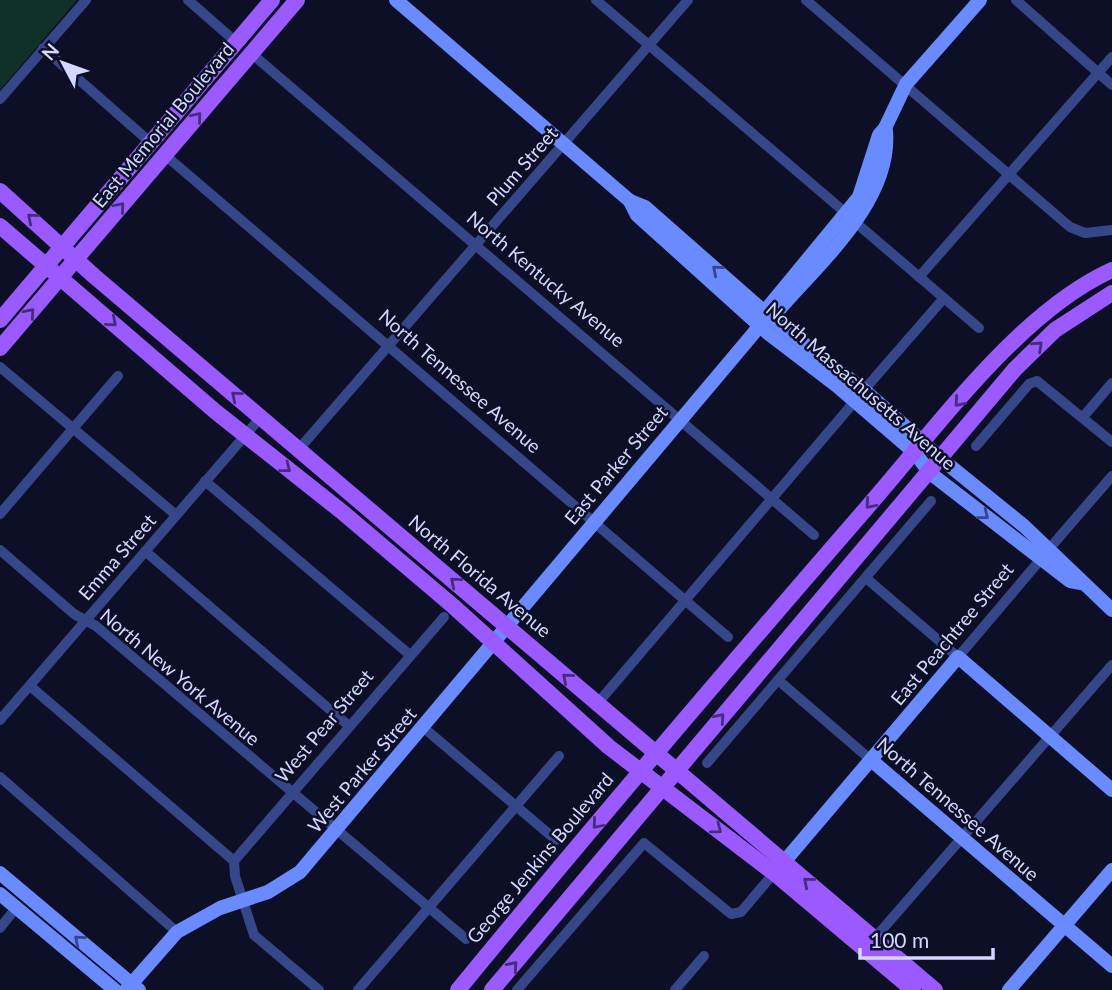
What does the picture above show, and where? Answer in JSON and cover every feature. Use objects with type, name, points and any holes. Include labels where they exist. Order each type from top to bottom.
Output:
[{"type":"main road","name":"East Memorial Boulevard","points":[[0,320],[272,0]]},
{"type":"main road","name":"East Memorial Boulevard","points":[[0,348],[297,0]]},
{"type":"main road","name":"North Florida Avenue","points":[[0,191],[76,259],[677,770],[822,912],[913,990]]},
{"type":"main road","name":"North Florida Avenue","points":[[0,226],[244,435],[341,511],[494,642],[586,728],[663,788],[779,867],[874,939],[935,990]]},
{"type":"main road","name":"George Jenkins Boulevard","points":[[458,990],[656,754],[920,447],[1023,332],[1064,298],[1112,270]]},
{"type":"main road","points":[[492,990],[1035,349],[1079,313],[1112,293]]},
{"type":"main road","points":[[822,912],[840,918],[869,940],[874,939]]},
{"type":"street","points":[[0,99],[86,0]]},
{"type":"street","points":[[188,0],[236,42]]},
{"type":"street","name":"North Massachusetts Avenue","points":[[396,0],[630,201],[637,215],[860,395],[920,447],[943,458],[1045,554]]},
{"type":"street","points":[[596,0],[979,328]]},
{"type":"street","name":"Plum Street","points":[[299,449],[688,0]]},
{"type":"street","points":[[806,0],[1070,227],[1084,233],[1112,230]]},
{"type":"street","name":"East Parker Street","points":[[494,642],[764,320],[777,312],[876,187],[887,142],[886,128],[906,84],[980,0]]},
{"type":"street","points":[[1016,0],[1112,85]]},
{"type":"street","points":[[43,48],[151,143]]},
{"type":"street","name":"North Kentucky Avenue","points":[[251,53],[814,535]]},
{"type":"street","points":[[919,277],[1112,57]]},
{"type":"street","name":"North Tennessee Avenue","points":[[164,155],[390,345],[728,637]]},
{"type":"street","points":[[597,704],[944,298]]},
{"type":"street","points":[[0,367],[176,515]]},
{"type":"street","points":[[0,514],[118,376]]},
{"type":"street","points":[[976,446],[1029,384],[1037,381],[1112,442]]},
{"type":"street","points":[[1083,417],[1112,383]]},
{"type":"street","name":"Emma Street","points":[[0,720],[261,417]]},
{"type":"street","name":"North Massachusetts Avenue","points":[[920,447],[930,472],[1045,554],[1075,572],[1081,583],[1112,610]]},
{"type":"street","name":"East Peachtree Street","points":[[779,867],[1112,476]]},
{"type":"street","points":[[205,481],[410,655]]},
{"type":"street","points":[[707,763],[931,501]]},
{"type":"street","name":"North New York Avenue","points":[[0,550],[339,829],[467,939]]},
{"type":"street","points":[[145,551],[349,726]]},
{"type":"street","points":[[866,578],[1112,790]]},
{"type":"street","name":"West Pear Street","points":[[234,861],[443,617]]},
{"type":"street","name":"West Parker Street","points":[[243,901],[290,880],[339,829],[494,642]]},
{"type":"street","points":[[874,939],[1112,665]]},
{"type":"street","name":"North Tennessee Avenue","points":[[778,680],[1112,966]]},
{"type":"street","points":[[30,686],[234,861],[254,935],[319,990]]},
{"type":"street","points":[[424,728],[556,840]]},
{"type":"street","points":[[358,990],[559,756]]},
{"type":"street","points":[[0,777],[177,932]]},
{"type":"street","points":[[521,989],[644,843],[731,914],[740,912],[779,867]]},
{"type":"street","points":[[1009,990],[1112,870]]},
{"type":"street","points":[[0,873],[132,988],[177,932],[220,908],[243,901]]},
{"type":"street","points":[[0,894],[115,990]]},
{"type":"street","points":[[0,928],[16,908]]},
{"type":"street","points":[[675,990],[704,956]]},
{"type":"green space","points":[[0,0],[77,0],[0,90]]}]
